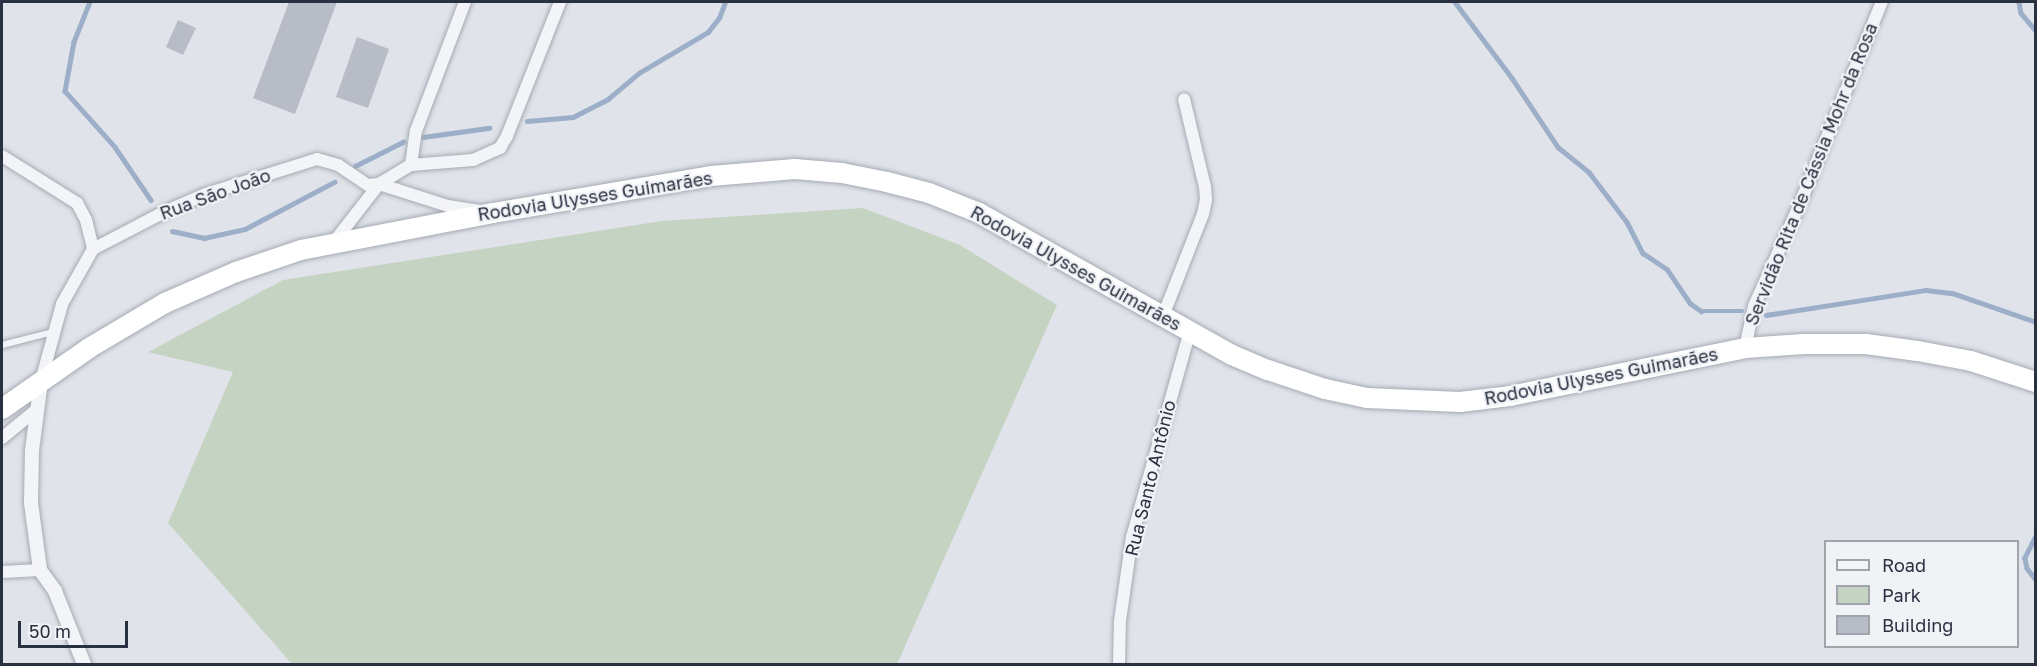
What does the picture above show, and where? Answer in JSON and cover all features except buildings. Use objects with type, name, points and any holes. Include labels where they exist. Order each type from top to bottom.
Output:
[{"type":"highway","name":"Rodovia Ulysses Guimarães","points":[[2,409],[127,324],[165,303],[266,261],[334,242],[493,213],[752,171],[795,169],[842,173],[929,194],[979,213],[1241,359],[1325,389],[1367,398],[1460,402],[1543,390],[1744,348],[1866,344],[1971,361],[2036,382]]},
{"type":"street","points":[[411,165],[416,131],[465,2]]},
{"type":"street","points":[[334,242],[379,184],[411,165],[473,160],[500,148],[507,136],[560,2]]},
{"type":"street","name":"Servidão Rita de Cássia Mohr da Rosa","points":[[1744,348],[1754,306],[1803,197],[1882,2]]},
{"type":"street","points":[[1163,316],[1203,214],[1206,200],[1184,99]]},
{"type":"street","points":[[2,156],[77,203],[86,220],[93,249],[71,286],[53,332],[41,381],[36,411],[31,503],[40,570],[55,591],[84,664]]},
{"type":"street","name":"Rua São João","points":[[93,249],[178,205],[306,162],[327,160],[368,185],[379,184],[448,206],[493,213]]},
{"type":"street","name":"Rua Santo Antônio","points":[[1119,664],[1120,621],[1132,537],[1190,330]]},
{"type":"street","points":[[2,438],[36,411]]},
{"type":"street","points":[[2,572],[40,570]]},
{"type":"lane","points":[[2,345],[53,332]]},
{"type":"green space","points":[[863,208],[960,245],[1057,305],[897,664],[292,664],[168,523],[233,372],[148,352],[283,280],[662,221]]},
{"type":"waterway","points":[[90,2],[74,42],[65,91],[115,147],[151,200]]},
{"type":"waterway","points":[[527,121],[573,117],[608,99],[639,73],[708,32],[719,18],[725,2]]},
{"type":"waterway","points":[[1455,2],[1512,78],[1558,147],[1589,172],[1627,222],[1643,253],[1667,269],[1690,303],[1701,311],[1742,311]]},
{"type":"waterway","points":[[2019,2],[2021,13],[2036,31]]},
{"type":"waterway","points":[[423,137],[489,128]]},
{"type":"waterway","points":[[355,166],[403,142]]},
{"type":"waterway","points":[[172,231],[204,238],[245,229],[334,182]]},
{"type":"waterway","points":[[1766,315],[1926,290],[1952,293],[2036,322]]},
{"type":"waterway","points":[[2036,536],[2025,558],[2027,568],[2036,580]]}]
